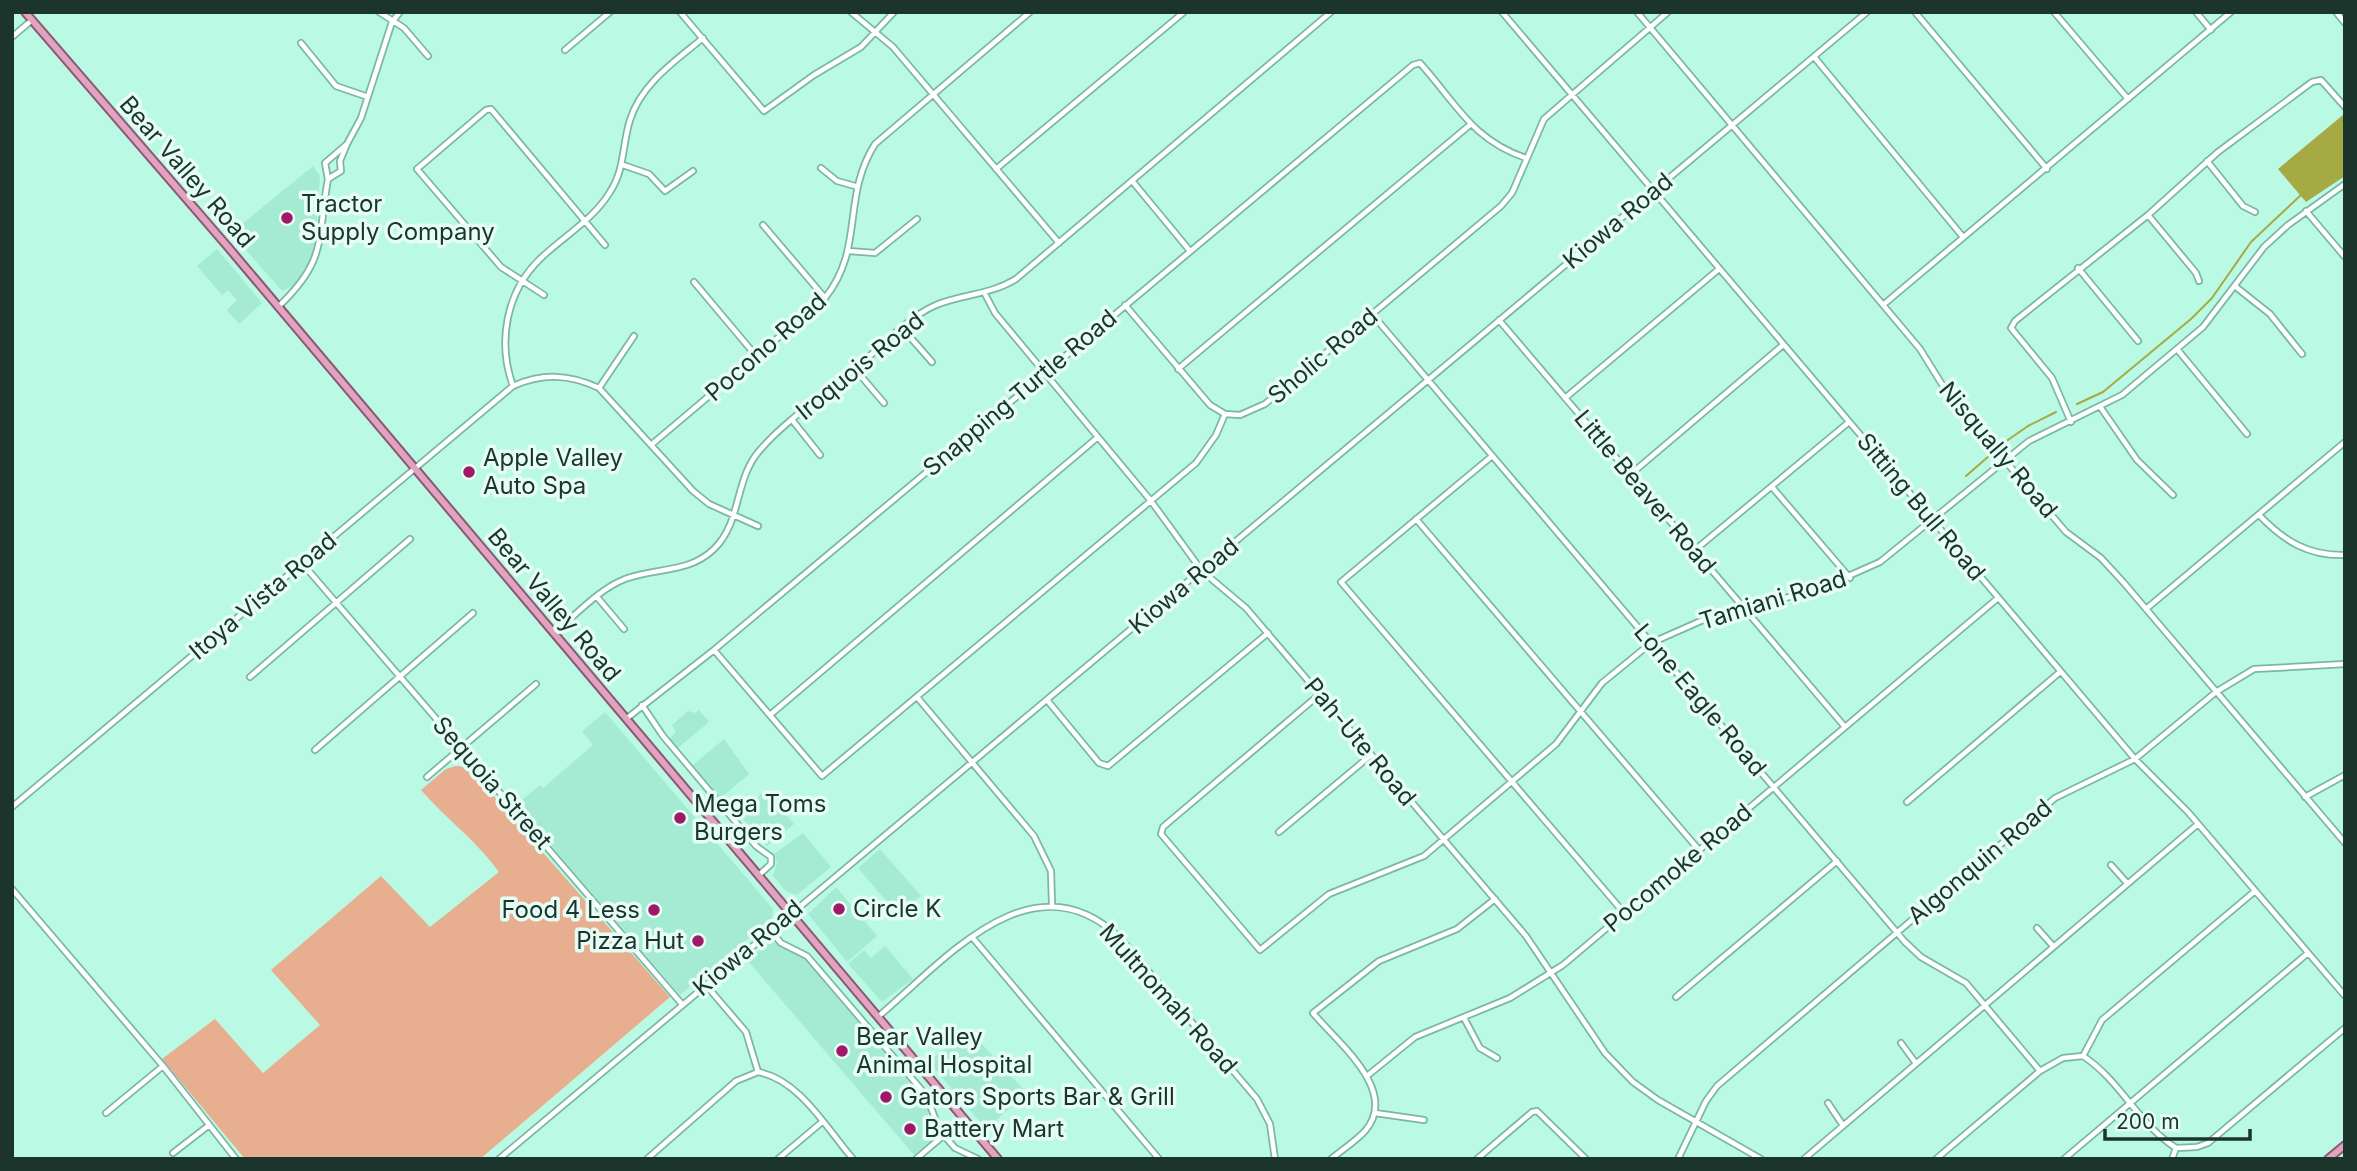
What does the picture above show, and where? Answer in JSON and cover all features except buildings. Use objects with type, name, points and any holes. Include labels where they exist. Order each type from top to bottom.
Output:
[{"type":"main road","name":"Bear Valley Road","points":[[25,12],[998,1159]]},
{"type":"main road","points":[[2328,1159],[2345,1145]]},
{"type":"street","points":[[379,12],[404,28],[428,56]]},
{"type":"street","points":[[328,179],[341,171],[340,161],[368,97],[392,22],[400,12]]},
{"type":"street","points":[[565,50],[610,12]]},
{"type":"street","points":[[680,12],[764,111],[875,35],[894,12]]},
{"type":"street","points":[[851,12],[875,35],[893,47],[1059,243]]},
{"type":"street","name":"Pocono Road","points":[[651,445],[825,298],[837,284],[849,251],[855,186],[863,163],[875,144],[1030,12]]},
{"type":"street","points":[[996,169],[1184,12]]},
{"type":"street","name":"Iroquois Road","points":[[553,634],[597,597],[624,579],[648,572],[672,570],[702,558],[724,536],[733,516],[744,473],[752,459],[793,421],[903,329],[936,305],[985,294],[1016,279],[1331,12]]},
{"type":"street","name":"Sitting Bull Road","points":[[1502,12],[2060,672],[2135,759],[2199,824],[2345,996]]},
{"type":"street","name":"Nisqually Road","points":[[1637,12],[1920,349],[1948,394],[2067,533],[2101,558],[2146,609],[2345,844]]},
{"type":"street","name":"Sholic Road","points":[[1226,414],[1240,415],[1265,404],[1501,206],[1512,193],[1544,119],[1668,12]]},
{"type":"street","name":"Kiowa Road","points":[[502,1158],[681,1003],[1429,382],[1499,320],[1867,12]]},
{"type":"street","points":[[1915,12],[2047,169]]},
{"type":"street","points":[[2054,12],[2128,99]]},
{"type":"street","points":[[2196,12],[2211,30]]},
{"type":"street","points":[[1883,305],[2231,12]]},
{"type":"street","points":[[2336,12],[2345,23]]},
{"type":"street","points":[[12,37],[32,20]]},
{"type":"street","points":[[703,38],[667,67],[639,98],[629,122],[623,165],[612,190],[586,222],[540,258],[522,282],[507,319],[504,350],[513,386],[531,378],[558,376],[584,381],[599,388],[693,491],[733,516],[758,526]]},
{"type":"street","points":[[301,44],[336,86],[368,97]]},
{"type":"street","points":[[1815,58],[1963,237]]},
{"type":"street","name":"Snapping Turtle Road","points":[[626,719],[715,650],[1413,65],[1420,63],[1471,124]]},
{"type":"street","points":[[2071,422],[2052,378],[2011,328],[2015,321],[2078,268],[2148,215],[2207,161],[2312,82],[2322,80],[2345,107]]},
{"type":"street","points":[[544,295],[501,267],[417,169],[486,110],[491,109],[605,245]]},
{"type":"street","points":[[1178,369],[1471,124],[1484,139],[1501,150],[1526,158]]},
{"type":"street","points":[[278,307],[307,275],[320,249],[328,179],[325,163],[347,144]]},
{"type":"street","points":[[334,157],[340,161]]},
{"type":"street","points":[[2207,161],[2243,205],[2255,212]]},
{"type":"street","points":[[623,165],[649,174],[665,191],[693,171]]},
{"type":"street","points":[[821,168],[837,181],[855,186]]},
{"type":"street","points":[[1133,182],[1190,251]]},
{"type":"street","name":"Tamiani Road","points":[[1320,694],[1190,803],[1163,827],[1161,834],[1260,950],[1329,894],[1424,856],[1556,744],[1613,672],[1651,643],[1685,626],[1744,607],[1819,589],[1850,578],[1881,562],[2029,441],[2101,408],[2122,395],[2203,327],[2264,247],[2306,211],[2345,184]]},
{"type":"street","points":[[2306,211],[2345,257]]},
{"type":"street","points":[[2148,215],[2196,273],[2199,281]]},
{"type":"street","points":[[849,251],[875,253],[917,219]]},
{"type":"street","points":[[763,225],[825,298]]},
{"type":"street","points":[[2078,268],[2138,341]]},
{"type":"street","points":[[1565,398],[1719,269]]},
{"type":"street","points":[[694,282],[757,357]]},
{"type":"street","points":[[2236,287],[2270,314],[2302,354]]},
{"type":"street","name":"Pah-Ute Road","points":[[985,294],[995,313],[1151,501],[1202,571],[1246,608],[1495,899],[1552,971],[1605,1053],[1633,1082],[1761,1159]]},
{"type":"street","points":[[715,650],[822,776],[1151,501],[1196,463],[1216,435],[1226,414],[1210,405],[1125,305]]},
{"type":"street","name":"Lone Eagle Road","points":[[1372,314],[1897,932],[1921,957],[1966,983],[2040,1070]]},
{"type":"street","name":"Little Beaver Road","points":[[1499,320],[1845,727]]},
{"type":"street","points":[[903,329],[932,362]]},
{"type":"street","points":[[599,388],[634,336]]},
{"type":"street","points":[[1631,474],[1783,345]]},
{"type":"street","points":[[2177,349],[2247,434]]},
{"type":"street","points":[[855,369],[884,403]]},
{"type":"street","name":"Itoya Vista Road","points":[[12,807],[513,386]]},
{"type":"street","points":[[2101,408],[2137,460],[2173,495]]},
{"type":"street","points":[[793,421],[820,455]]},
{"type":"street","points":[[1695,551],[1849,422]]},
{"type":"street","points":[[770,715],[1098,437]]},
{"type":"street","points":[[2146,609],[2345,442]]},
{"type":"street","points":[[1492,456],[1342,582],[1625,914]]},
{"type":"street","points":[[1772,486],[1850,578]]},
{"type":"street","points":[[2259,515],[2293,545],[2327,555],[2345,555]]},
{"type":"street","points":[[1416,519],[1699,850]]},
{"type":"street","points":[[250,677],[410,539]]},
{"type":"street","name":"Sequoia Street","points":[[302,564],[681,1003]]},
{"type":"street","points":[[597,597],[624,629]]},
{"type":"street","name":"Pocomoke Road","points":[[1367,1076],[1415,1037],[1510,998],[1552,971],[1625,914],[1998,598]]},
{"type":"street","points":[[315,750],[473,613]]},
{"type":"street","points":[[1047,700],[1099,763],[1108,765],[1268,633]]},
{"type":"street","name":"Algonquin Road","points":[[1678,1159],[1717,1086],[2055,798],[2135,759],[2216,692],[2254,669],[2345,664]]},
{"type":"street","points":[[1907,802],[2060,672]]},
{"type":"street","points":[[427,777],[536,684]]},
{"type":"street","points":[[917,697],[1034,836],[1051,871],[1052,905]]},
{"type":"street","points":[[642,705],[663,736],[756,846],[771,856],[771,863],[759,875]]},
{"type":"street","points":[[1279,832],[1371,755]]},
{"type":"street","points":[[2305,797],[2345,775]]},
{"type":"street","points":[[1804,1159],[1915,1062],[2199,824]]},
{"type":"street","points":[[1676,997],[1837,861]]},
{"type":"street","points":[[2111,865],[2127,883]]},
{"type":"street","points":[[12,889],[163,1066],[236,1159]]},
{"type":"street","points":[[2083,1056],[2102,1020],[2255,891]]},
{"type":"street","points":[[1331,1159],[1366,1130],[1375,1113],[1376,1094],[1367,1076],[1313,1013],[1379,961],[1457,929],[1495,899]]},
{"type":"street","name":"Multnomah Road","points":[[879,1016],[972,937],[998,919],[1024,908],[1052,905],[1097,919],[1127,945],[1257,1099],[1270,1124],[1275,1159]]},
{"type":"street","points":[[2037,928],[2053,946]]},
{"type":"street","points":[[770,930],[781,943],[807,956],[926,1095],[933,1121],[944,1136],[955,1147],[978,1159]]},
{"type":"street","points":[[972,937],[1159,1159]]},
{"type":"street","points":[[2064,1159],[2308,953]]},
{"type":"street","points":[[705,984],[746,1032],[758,1072]]},
{"type":"street","points":[[1464,1018],[1480,1048],[1497,1058]]},
{"type":"street","points":[[1936,1159],[2040,1070],[2063,1058],[2083,1056],[2099,1067],[2156,1133],[2176,1147],[2197,1147],[2208,1143],[2345,1028]]},
{"type":"street","points":[[1901,1043],[1915,1062]]},
{"type":"street","points":[[106,1112],[163,1066]]},
{"type":"street","points":[[647,1159],[736,1081],[758,1072],[771,1074],[790,1086],[853,1159]]},
{"type":"street","points":[[1828,1103],[1842,1124]]},
{"type":"street","points":[[1476,1159],[1532,1112],[1537,1111],[1586,1159]]},
{"type":"street","points":[[1375,1113],[1424,1120]]},
{"type":"street","points":[[916,1159],[964,1118]]},
{"type":"street","points":[[778,1159],[822,1122]]},
{"type":"street","points":[[173,1153],[208,1126]]},
{"type":"street","points":[[2172,1159],[2176,1147]]},
{"type":"shaded area","points":[[2343,115],[2345,176],[2306,202],[2278,169]]},
{"type":"shaded area","points":[[313,166],[320,176],[315,251],[296,284],[282,291],[231,233]]},
{"type":"shaded area","points":[[217,249],[262,303],[239,324],[227,310],[237,300],[228,290],[222,295],[197,266]]},
{"type":"shaded area","points":[[699,710],[709,722],[678,748],[670,738],[676,732],[672,725],[688,711],[695,713]]},
{"type":"shaded area","points":[[605,712],[773,909],[772,919],[680,995],[516,805],[540,785],[543,788],[593,745],[582,731]]},
{"type":"shaded area","points":[[724,739],[749,774],[721,798],[693,765]]},
{"type":"shaded area","points":[[465,767],[474,774],[670,997],[480,1159],[245,1159],[162,1059],[215,1019],[263,1073],[320,1025],[271,970],[381,876],[430,927],[499,872],[481,850],[421,790],[446,769]]},
{"type":"shaded area","points":[[766,790],[794,824],[767,846],[738,814]]},
{"type":"shaded area","points":[[803,833],[831,867],[797,895],[787,892],[773,876],[777,862],[774,854]]},
{"type":"shaded area","points":[[880,849],[921,896],[898,915],[858,868]]},
{"type":"shaded area","points":[[836,887],[877,936],[847,962],[808,914]]},
{"type":"shaded area","points":[[771,941],[805,959],[921,1096],[927,1105],[929,1122],[938,1135],[914,1155],[747,960]]},
{"type":"shaded area","points":[[885,946],[913,979],[882,1002],[848,964],[864,950],[871,958]]},
{"type":"shaded area","points":[[968,1029],[1027,1093],[986,1129],[929,1062]]},
{"type":"waterway","points":[[2077,404],[2103,392],[2191,319],[2212,298],[2251,242],[2302,194]]},
{"type":"waterway","points":[[2005,442],[2028,426],[2056,412]]},
{"type":"waterway","points":[[1966,476],[1989,456]]},
{"type":"place","name":"Tractor Supply Company","points":[[287,218]]},
{"type":"place","name":"Apple Valley Auto Spa","points":[[469,472]]},
{"type":"place","name":"Mega Toms Burgers","points":[[680,818]]},
{"type":"place","name":"Circle K","points":[[839,909]]},
{"type":"place","name":"Food 4 Less","points":[[654,910]]},
{"type":"place","name":"Pizza Hut","points":[[698,941]]},
{"type":"place","name":"Bear Valley Animal Hospital","points":[[842,1051]]},
{"type":"place","name":"Gators Sports Bar & Grill","points":[[886,1097]]},
{"type":"place","name":"Battery Mart","points":[[910,1129]]}]
